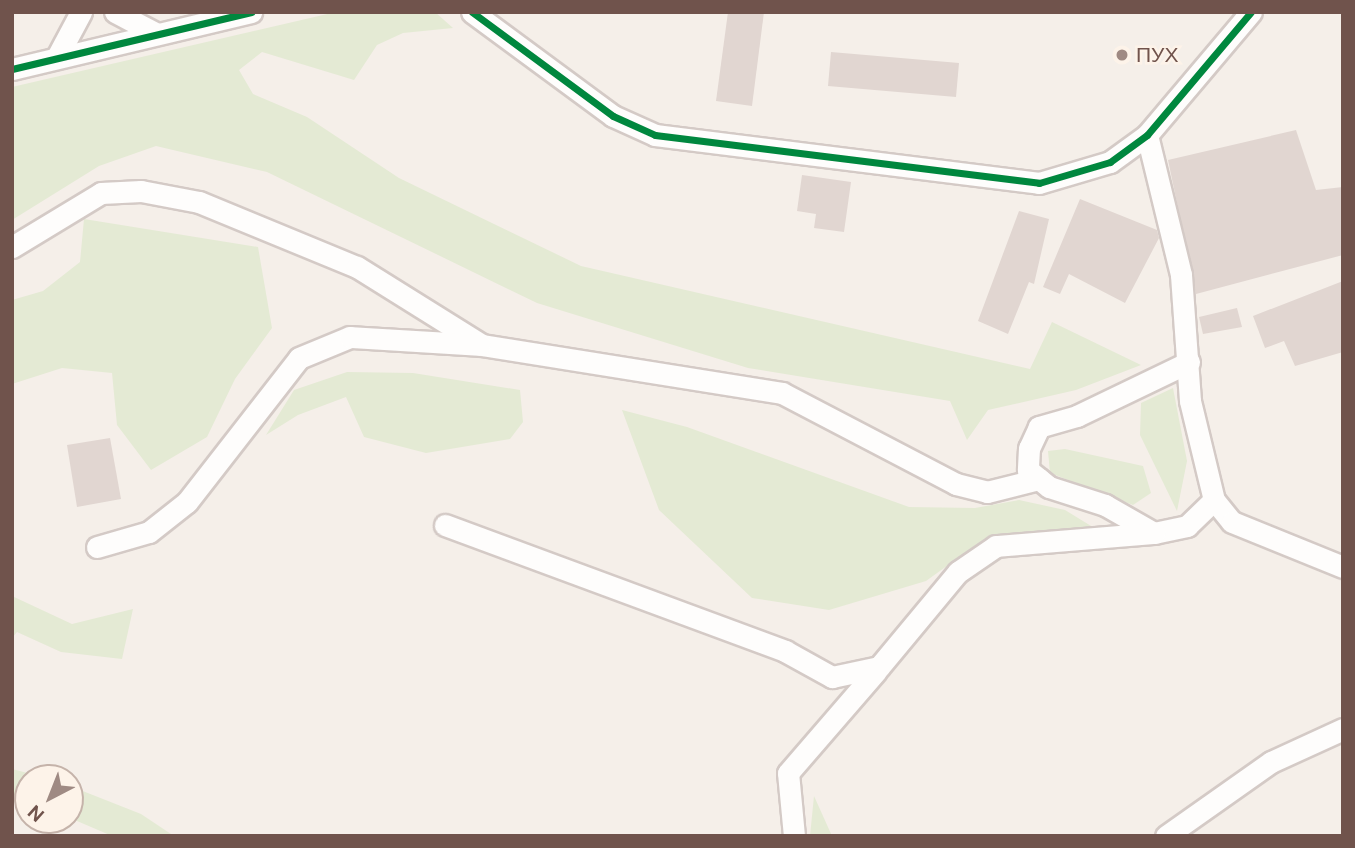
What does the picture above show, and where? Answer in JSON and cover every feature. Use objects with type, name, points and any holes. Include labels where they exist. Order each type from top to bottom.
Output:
[{"type":"street","points":[[57,57],[81,12]]},
{"type":"street","points":[[115,12],[155,33]]},
{"type":"street","points":[[12,68],[251,12]]},
{"type":"street","points":[[472,12],[631,126],[708,146],[1039,183],[1110,162],[1147,135],[1251,12]]},
{"type":"street","points":[[1147,135],[1181,275],[1190,401],[1214,500],[1232,522],[1343,566]]},
{"type":"street","points":[[12,247],[101,193],[141,191],[199,202],[357,267],[482,345]]},
{"type":"street","points":[[97,547],[149,532],[187,502],[299,358],[350,337],[482,345],[782,393],[956,484],[987,492],[1039,479]]},
{"type":"street","points":[[1154,533],[1039,479],[1028,470],[1039,427],[1077,416],[1189,362]]},
{"type":"street","points":[[794,836],[788,773],[958,572],[996,546],[1154,533],[1187,526],[1214,500]]},
{"type":"street","points":[[445,526],[785,651],[832,677],[879,667]]},
{"type":"street","points":[[1166,836],[1271,762],[1343,729]]},
{"type":"green space","points":[[336,12],[435,12],[453,28],[403,33],[377,45],[354,80],[262,52],[239,70],[253,94],[307,117],[399,178],[581,266],[1030,369],[1052,322],[1141,365],[1076,390],[988,410],[967,440],[950,401],[748,368],[537,303],[267,172],[156,146],[99,166],[12,220],[12,87]]},
{"type":"green space","points":[[84,219],[258,247],[272,328],[235,379],[207,437],[151,470],[117,425],[112,373],[62,368],[12,384],[12,300],[43,291],[80,262]]},
{"type":"green space","points":[[347,372],[413,373],[520,390],[523,422],[510,439],[426,453],[364,437],[346,397],[298,415],[266,435],[294,390]]},
{"type":"green space","points":[[1173,388],[1187,461],[1177,511],[1140,435],[1141,403]]},
{"type":"green space","points":[[622,410],[687,427],[909,507],[975,508],[1019,500],[1065,510],[1096,529],[990,535],[926,581],[829,610],[752,598],[659,510]]},
{"type":"green space","points":[[1065,449],[1143,466],[1151,493],[1133,505],[1050,473],[1048,451]]},
{"type":"green space","points":[[12,596],[72,624],[133,609],[122,659],[61,652],[17,632],[12,638]]},
{"type":"green space","points":[[12,769],[14,802],[12,802]]},
{"type":"green space","points":[[84,792],[141,814],[174,836],[112,836],[84,824]]},
{"type":"green space","points":[[814,796],[832,836],[810,836]]},
{"type":"building","points":[[728,12],[764,12],[752,106],[716,101]]},
{"type":"building","points":[[831,52],[959,63],[956,97],[828,86]]},
{"type":"building","points":[[1296,130],[1316,190],[1343,187],[1343,255],[1196,294],[1168,160]]},
{"type":"building","points":[[802,175],[851,182],[844,232],[814,228],[816,214],[797,211]]},
{"type":"building","points":[[1080,199],[1157,230],[1159,238],[1125,303],[1069,274],[1060,294],[1043,287]]},
{"type":"building","points":[[1019,211],[1049,219],[1034,284],[1029,282],[1008,334],[978,321]]},
{"type":"building","points":[[1343,281],[1343,352],[1295,366],[1284,341],[1265,348],[1253,316]]},
{"type":"building","points":[[1237,308],[1242,327],[1203,334],[1199,317]]},
{"type":"building","points":[[110,438],[121,499],[77,507],[67,445]]},
{"type":"cycle path","points":[[12,69],[251,12]]},
{"type":"cycle path","points":[[472,12],[613,116],[655,135],[1039,183],[1110,162],[1147,135],[1251,12]]},
{"type":"place","name":"ПУХ","points":[[1122,55]]}]
